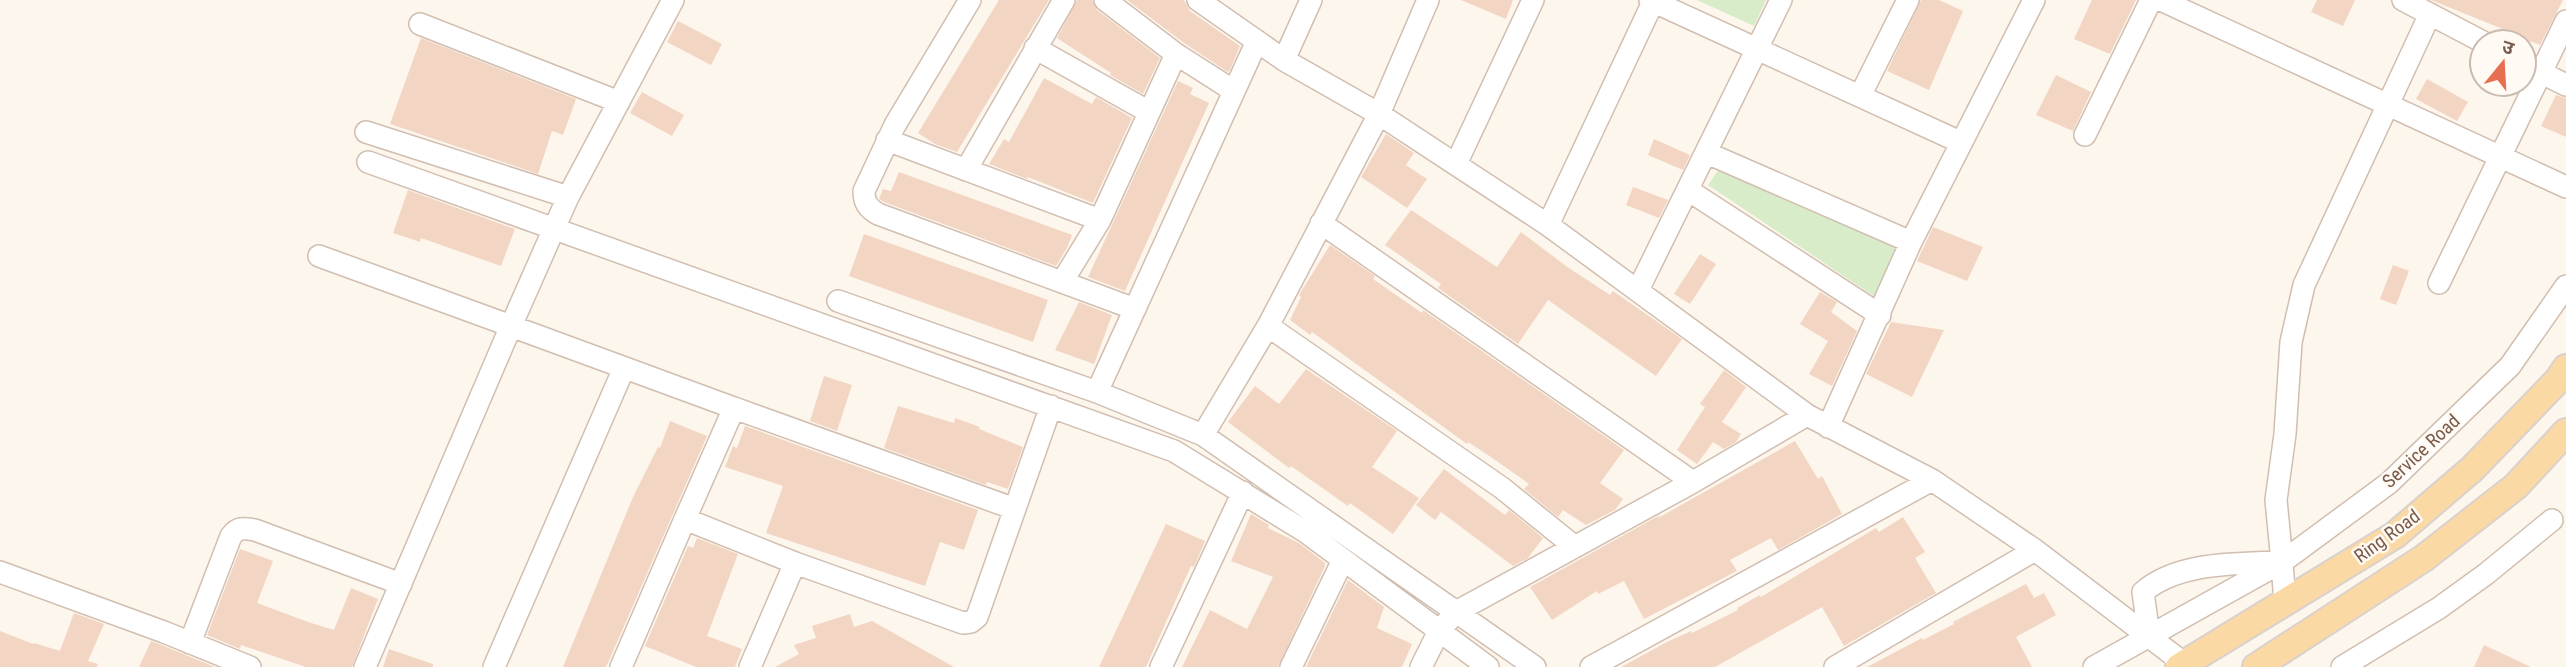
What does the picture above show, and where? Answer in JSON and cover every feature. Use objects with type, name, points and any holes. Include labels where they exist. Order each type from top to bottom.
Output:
[{"type":"main road","name":"Ring Road","points":[[2182,665],[2395,535],[2472,469],[2558,380],[2566,368]]},
{"type":"main road","name":"Ring Road","points":[[2256,667],[2424,558],[2516,486],[2566,432]]},
{"type":"main road","points":[[2285,604],[2306,635]]},
{"type":"street","points":[[365,667],[568,197],[673,0]]},
{"type":"street","points":[[970,0],[887,140],[864,191],[864,201],[878,214],[1135,309]]},
{"type":"street","points":[[965,170],[1064,0]]},
{"type":"street","points":[[1105,0],[1176,54],[1234,91]]},
{"type":"street","points":[[1198,0],[1284,60],[1379,114],[1548,225],[1807,415],[1932,480],[2035,550],[2149,636],[2182,665]]},
{"type":"street","points":[[1284,60],[1311,0]]},
{"type":"street","points":[[1203,435],[1268,326],[1379,114],[1428,0]]},
{"type":"street","points":[[1456,164],[1533,0]]},
{"type":"street","points":[[1638,290],[1782,0]]},
{"type":"street","points":[[1860,96],[1908,0]]},
{"type":"street","points":[[1828,427],[1911,242],[2034,0]]},
{"type":"street","points":[[2085,135],[2151,0]]},
{"type":"street","points":[[2161,0],[2566,187]]},
{"type":"street","points":[[2403,0],[2468,34]]},
{"type":"street","points":[[1548,225],[1652,1],[1960,142]]},
{"type":"street","points":[[2285,604],[2276,500],[2285,434],[2291,342],[2304,285],[2430,14]]},
{"type":"street","points":[[2538,60],[2566,21]]},
{"type":"street","points":[[420,24],[619,102]]},
{"type":"street","points":[[1077,416],[1135,309],[1257,41]]},
{"type":"street","points":[[1035,48],[1149,112]]},
{"type":"street","points":[[1062,282],[1100,220],[1176,54]]},
{"type":"street","points":[[2538,71],[2566,85]]},
{"type":"street","points":[[2439,283],[2501,157],[2522,98]]},
{"type":"street","points":[[366,132],[568,197]]},
{"type":"street","points":[[887,140],[1100,220]]},
{"type":"street","points":[[1707,153],[1911,242]]},
{"type":"street","points":[[368,162],[1174,451],[1306,532],[1488,667]]},
{"type":"street","points":[[1688,190],[1880,315]]},
{"type":"street","points":[[1321,223],[1693,482]]},
{"type":"street","points":[[319,256],[1015,509]]},
{"type":"street","name":"Service Road","points":[[2094,667],[2281,562],[2389,483],[2510,366],[2566,286]]},
{"type":"street","points":[[838,301],[1093,390],[1203,435],[1535,667]]},
{"type":"street","points":[[1268,326],[1502,488],[1576,547]]},
{"type":"street","points":[[494,667],[624,368]]},
{"type":"street","points":[[685,519],[795,563],[963,623],[971,622],[977,617],[1051,406]]},
{"type":"street","points":[[621,667],[734,408]]},
{"type":"street","points":[[1421,667],[1439,631],[1456,612],[1693,482],[1807,415]]},
{"type":"street","points":[[1591,667],[1932,480]]},
{"type":"street","points":[[1161,667],[1243,492]]},
{"type":"street","points":[[2342,667],[2439,608],[2552,520]]},
{"type":"street","points":[[190,643],[230,536],[236,529],[255,530],[401,584]]},
{"type":"street","points":[[1835,667],[2035,550]]},
{"type":"street","points":[[1291,667],[1343,560]]},
{"type":"street","points":[[2149,636],[2143,593],[2156,581],[2213,565],[2281,562]]},
{"type":"street","points":[[750,667],[795,563]]},
{"type":"street","points":[[0,572],[250,667]]},
{"type":"green space","points":[[1697,0],[1766,0],[1754,26]]},
{"type":"green space","points":[[1721,166],[1897,247],[1875,297],[1708,185]]},
{"type":"building","points":[[999,0],[1049,0],[957,152],[935,144],[918,133]]},
{"type":"building","points":[[1077,0],[1092,0],[1097,10],[1160,58],[1143,94],[1057,38]]},
{"type":"building","points":[[1127,0],[1184,0],[1190,11],[1240,46],[1230,70],[1228,72],[1184,43]]},
{"type":"building","points":[[1461,0],[1513,0],[1506,19]]},
{"type":"building","points":[[1921,0],[1939,0],[1963,11],[1929,90],[1887,71]]},
{"type":"building","points":[[2092,0],[2136,0],[2110,54],[2074,39]]},
{"type":"building","points":[[2317,0],[2355,0],[2343,26],[2311,12]]},
{"type":"building","points":[[2431,0],[2563,0],[2540,45],[2538,28],[2500,28]]},
{"type":"building","points":[[678,21],[722,44],[711,65],[667,42]]},
{"type":"building","points":[[421,38],[576,99],[563,135],[552,131],[538,174],[390,124]]},
{"type":"building","points":[[2056,75],[2091,92],[2073,131],[2036,115]]},
{"type":"building","points":[[1044,78],[1092,104],[1096,97],[1132,118],[1093,203],[989,164],[1004,139],[1009,142]]},
{"type":"building","points":[[2427,79],[2468,102],[2457,121],[2416,99]]},
{"type":"building","points":[[1178,81],[1193,88],[1190,94],[1209,103],[1125,291],[1088,277]]},
{"type":"building","points":[[642,92],[684,115],[672,136],[630,113]]},
{"type":"building","points":[[2556,95],[2566,98],[2566,137],[2541,126]]},
{"type":"building","points":[[1386,134],[1414,153],[1406,165],[1427,179],[1407,208],[1361,177]]},
{"type":"building","points":[[1654,139],[1690,155],[1683,170],[1648,155]]},
{"type":"building","points":[[899,172],[1072,235],[1067,248],[1056,266],[879,199],[883,189],[891,191]]},
{"type":"building","points":[[1633,187],[1668,200],[1659,218],[1626,205]]},
{"type":"building","points":[[408,190],[515,229],[501,266],[421,238],[420,242],[393,233]]},
{"type":"building","points":[[1411,210],[1497,267],[1521,232],[1566,266],[1610,295],[1613,291],[1682,339],[1656,376],[1548,300],[1518,344],[1438,288],[1441,284],[1385,245]]},
{"type":"building","points":[[1933,227],[1983,247],[1967,281],[1917,261]]},
{"type":"building","points":[[864,234],[1048,300],[1033,342],[849,276]]},
{"type":"building","points":[[1330,245],[1375,276],[1373,279],[1422,313],[1423,310],[1624,450],[1600,483],[1623,499],[1615,510],[1586,525],[1563,510],[1558,517],[1524,489],[1529,484],[1468,442],[1467,444],[1312,332],[1310,335],[1290,320],[1301,297],[1299,295]]},
{"type":"building","points":[[1700,254],[1716,264],[1690,304],[1674,294]]},
{"type":"building","points":[[2393,265],[2409,271],[2396,305],[2380,299]]},
{"type":"building","points":[[1820,292],[1837,302],[1831,312],[1857,331],[1832,386],[1809,374],[1828,341],[1800,324]]},
{"type":"building","points":[[1079,302],[1112,315],[1094,364],[1055,350]]},
{"type":"building","points":[[1891,322],[1944,330],[1912,397],[1866,374]]},
{"type":"building","points":[[1306,369],[1397,431],[1372,467],[1419,498],[1393,534],[1350,503],[1348,506],[1291,466],[1289,468],[1228,422],[1255,386],[1279,404]]},
{"type":"building","points":[[1724,370],[1746,387],[1722,422],[1741,434],[1736,442],[1724,449],[1713,442],[1697,464],[1677,450],[1705,407],[1700,404]]},
{"type":"building","points":[[824,376],[852,385],[837,431],[810,421]]},
{"type":"building","points":[[898,406],[954,423],[955,418],[1023,447],[1008,489],[987,482],[986,485],[884,448]]},
{"type":"building","points":[[670,421],[707,436],[606,667],[563,667],[633,497],[658,447],[660,448]]},
{"type":"building","points":[[745,426],[978,510],[964,550],[940,542],[925,586],[766,533],[783,486],[725,467],[733,446],[737,448]]},
{"type":"building","points":[[1795,441],[1818,479],[1822,476],[1842,514],[1778,550],[1771,538],[1730,560],[1737,571],[1644,619],[1624,581],[1598,594],[1597,591],[1552,620],[1530,587],[1660,515],[1658,518]]},
{"type":"building","points":[[1444,469],[1505,515],[1509,510],[1543,538],[1528,558],[1513,566],[1441,512],[1435,520],[1416,505]]},
{"type":"building","points":[[1251,514],[1269,525],[1268,528],[1299,543],[1325,563],[1325,566],[1278,667],[1182,667],[1210,610],[1247,629],[1273,577],[1231,561]]},
{"type":"building","points":[[1903,517],[1925,552],[1915,558],[1936,593],[1844,646],[1822,607],[1715,667],[1621,667],[1667,642],[1738,610],[1737,608],[1760,595],[1761,597],[1876,528],[1879,532]]},
{"type":"building","points":[[1166,524],[1205,541],[1194,567],[1191,566],[1146,667],[1099,667]]},
{"type":"building","points":[[697,538],[738,554],[707,636],[742,649],[735,667],[696,667],[645,646],[688,546],[693,548]]},
{"type":"building","points":[[240,549],[273,561],[257,603],[308,622],[334,630],[351,588],[378,599],[352,667],[306,667],[241,645],[240,649],[207,635]]},
{"type":"building","points":[[1348,580],[1384,607],[1377,628],[1412,644],[1402,667],[1306,667]]},
{"type":"building","points":[[2026,584],[2034,598],[2044,593],[2056,615],[2016,637],[2032,667],[1867,667],[1954,624],[1953,622]]},
{"type":"building","points":[[74,613],[104,624],[88,661],[98,664],[97,667],[0,667],[0,631],[60,651]]},
{"type":"building","points":[[850,614],[854,627],[872,621],[954,667],[775,667],[799,654],[794,645],[816,638],[812,626]]},
{"type":"building","points":[[151,641],[159,644],[215,667],[139,667]]},
{"type":"building","points":[[2484,645],[2531,667],[2474,667]]},
{"type":"building","points":[[389,649],[433,664],[433,667],[383,667]]}]
